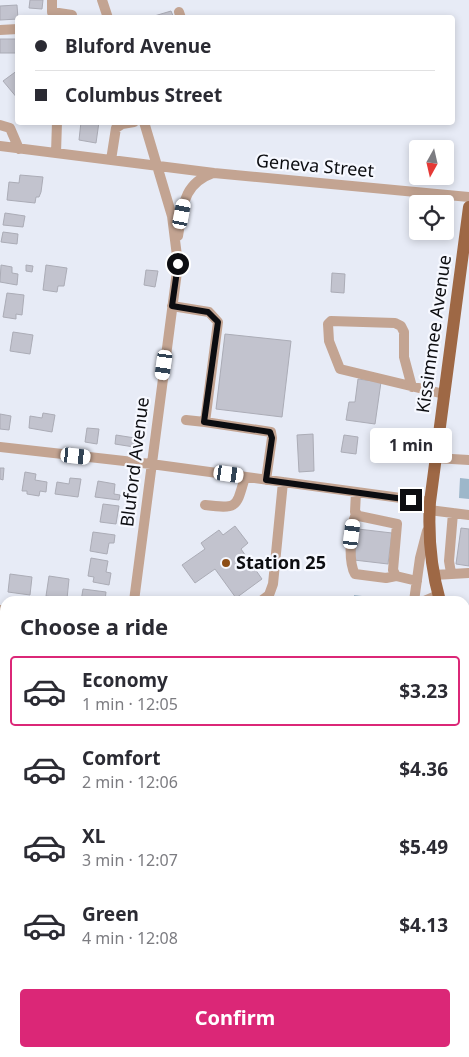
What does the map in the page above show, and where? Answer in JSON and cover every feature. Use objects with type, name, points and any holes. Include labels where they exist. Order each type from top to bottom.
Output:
[{"type":"main road","name":"Kissimmee Avenue","points":[[439,596],[428,525],[429,506],[469,207]]},
{"type":"street","points":[[52,0],[52,12],[72,15]]},
{"type":"street","points":[[102,0],[107,15]]},
{"type":"street","points":[[0,30],[15,29]]},
{"type":"street","points":[[0,125],[10,128],[19,149]]},
{"type":"street","points":[[56,153],[57,125]]},
{"type":"street","points":[[111,160],[116,128],[120,125]]},
{"type":"street","name":"Bluford Avenue","points":[[135,596],[178,264],[177,243],[158,166],[145,125]]},
{"type":"street","name":"Geneva Street","points":[[0,146],[214,173],[469,197]]},
{"type":"street","points":[[177,243],[185,200],[190,187],[214,173]]},
{"type":"street","points":[[172,306],[208,312],[218,322],[204,422]]},
{"type":"street","points":[[412,387],[404,357],[404,332],[401,326],[395,323],[331,321],[328,324],[329,341],[340,369],[412,387],[444,394]]},
{"type":"street","points":[[186,420],[270,432],[272,438],[266,480]]},
{"type":"street","points":[[0,447],[151,464],[356,492],[469,515]]},
{"type":"street","points":[[436,458],[469,460]]},
{"type":"street","points":[[205,505],[229,508],[234,505],[245,477]]},
{"type":"street","points":[[268,596],[273,584],[283,482]]},
{"type":"street","points":[[356,492],[356,514],[350,550],[353,571],[358,575],[386,578],[396,576],[417,581]]},
{"type":"street","points":[[451,573],[449,561],[453,513]]},
{"type":"street","points":[[356,514],[366,518],[397,524],[393,570],[396,576]]},
{"type":"street","name":"Kissimmee Avenue","points":[[415,596],[428,525]]},
{"type":"street","points":[[434,575],[469,573]]},
{"type":"water","points":[[460,478],[469,479],[469,499],[459,498]]},
{"type":"building","points":[[30,0],[43,0],[42,9],[29,8]]},
{"type":"building","points":[[17,5],[18,15],[15,15],[15,19],[0,20],[0,6]]},
{"type":"building","points":[[171,11],[173,15],[158,15]]},
{"type":"building","points":[[0,39],[15,39],[15,53],[0,53]]},
{"type":"building","points":[[15,72],[15,95],[3,81]]},
{"type":"building","points":[[81,125],[99,125],[96,143],[79,140]]},
{"type":"building","points":[[20,175],[43,177],[41,192],[39,197],[36,197],[35,203],[7,200],[9,182],[19,183]]},
{"type":"building","points":[[5,213],[25,216],[23,227],[3,225]]},
{"type":"building","points":[[3,232],[18,234],[17,244],[1,242]]},
{"type":"building","points":[[1,265],[12,267],[12,273],[18,274],[17,285],[0,282]]},
{"type":"building","points":[[26,265],[33,266],[32,272],[26,271]]},
{"type":"building","points":[[46,265],[67,268],[64,286],[58,286],[57,292],[43,290]]},
{"type":"building","points":[[146,270],[158,271],[155,287],[144,285]]},
{"type":"building","points":[[332,273],[345,274],[344,293],[331,292]]},
{"type":"building","points":[[7,293],[24,295],[22,315],[16,314],[16,319],[3,317]]},
{"type":"building","points":[[13,332],[33,335],[30,354],[10,351]]},
{"type":"building","points":[[225,334],[291,341],[282,417],[216,409]]},
{"type":"building","points":[[358,379],[381,382],[375,424],[346,420],[349,402],[355,402]]},
{"type":"building","points":[[43,413],[55,415],[52,432],[29,428],[30,416],[42,418]]},
{"type":"building","points":[[0,414],[11,416],[9,430],[0,429]]},
{"type":"building","points":[[87,428],[99,429],[97,444],[85,442]]},
{"type":"building","points":[[380,433],[411,437],[410,449],[378,445]]},
{"type":"building","points":[[313,434],[314,471],[299,472],[297,435]]},
{"type":"building","points":[[116,435],[135,438],[134,447],[115,444]]},
{"type":"building","points":[[344,435],[358,437],[356,454],[341,452]]},
{"type":"building","points":[[0,468],[4,468],[3,480],[0,479]]},
{"type":"building","points":[[25,472],[36,474],[35,480],[47,482],[46,492],[40,491],[39,496],[22,491]]},
{"type":"building","points":[[70,478],[81,479],[78,497],[55,494],[57,482],[69,484]]},
{"type":"building","points":[[98,481],[115,484],[114,494],[120,495],[119,500],[95,497]]},
{"type":"building","points":[[103,504],[119,506],[116,524],[100,522]]},
{"type":"building","points":[[235,526],[248,543],[241,549],[262,579],[239,596],[235,596],[215,569],[195,583],[182,565],[205,549],[201,543],[219,530],[223,535]]},
{"type":"building","points":[[461,528],[469,529],[469,566],[456,564]]},
{"type":"building","points":[[358,529],[392,533],[388,564],[354,560]]},
{"type":"building","points":[[93,532],[115,535],[114,543],[109,543],[107,554],[90,551]]},
{"type":"building","points":[[91,558],[108,561],[106,572],[111,573],[109,585],[93,582],[94,577],[88,576]]},
{"type":"building","points":[[10,574],[32,577],[30,595],[8,592]]},
{"type":"building","points":[[49,576],[69,579],[67,596],[46,596]]},
{"type":"building","points":[[83,589],[106,592],[106,596],[82,596]]},
{"type":"place","name":"Station 25","points":[[226,563]]},
{"type":"route","points":[[178,264],[172,306],[208,312],[218,322],[204,422],[270,432],[272,438],[266,480],[411,500]]}]
